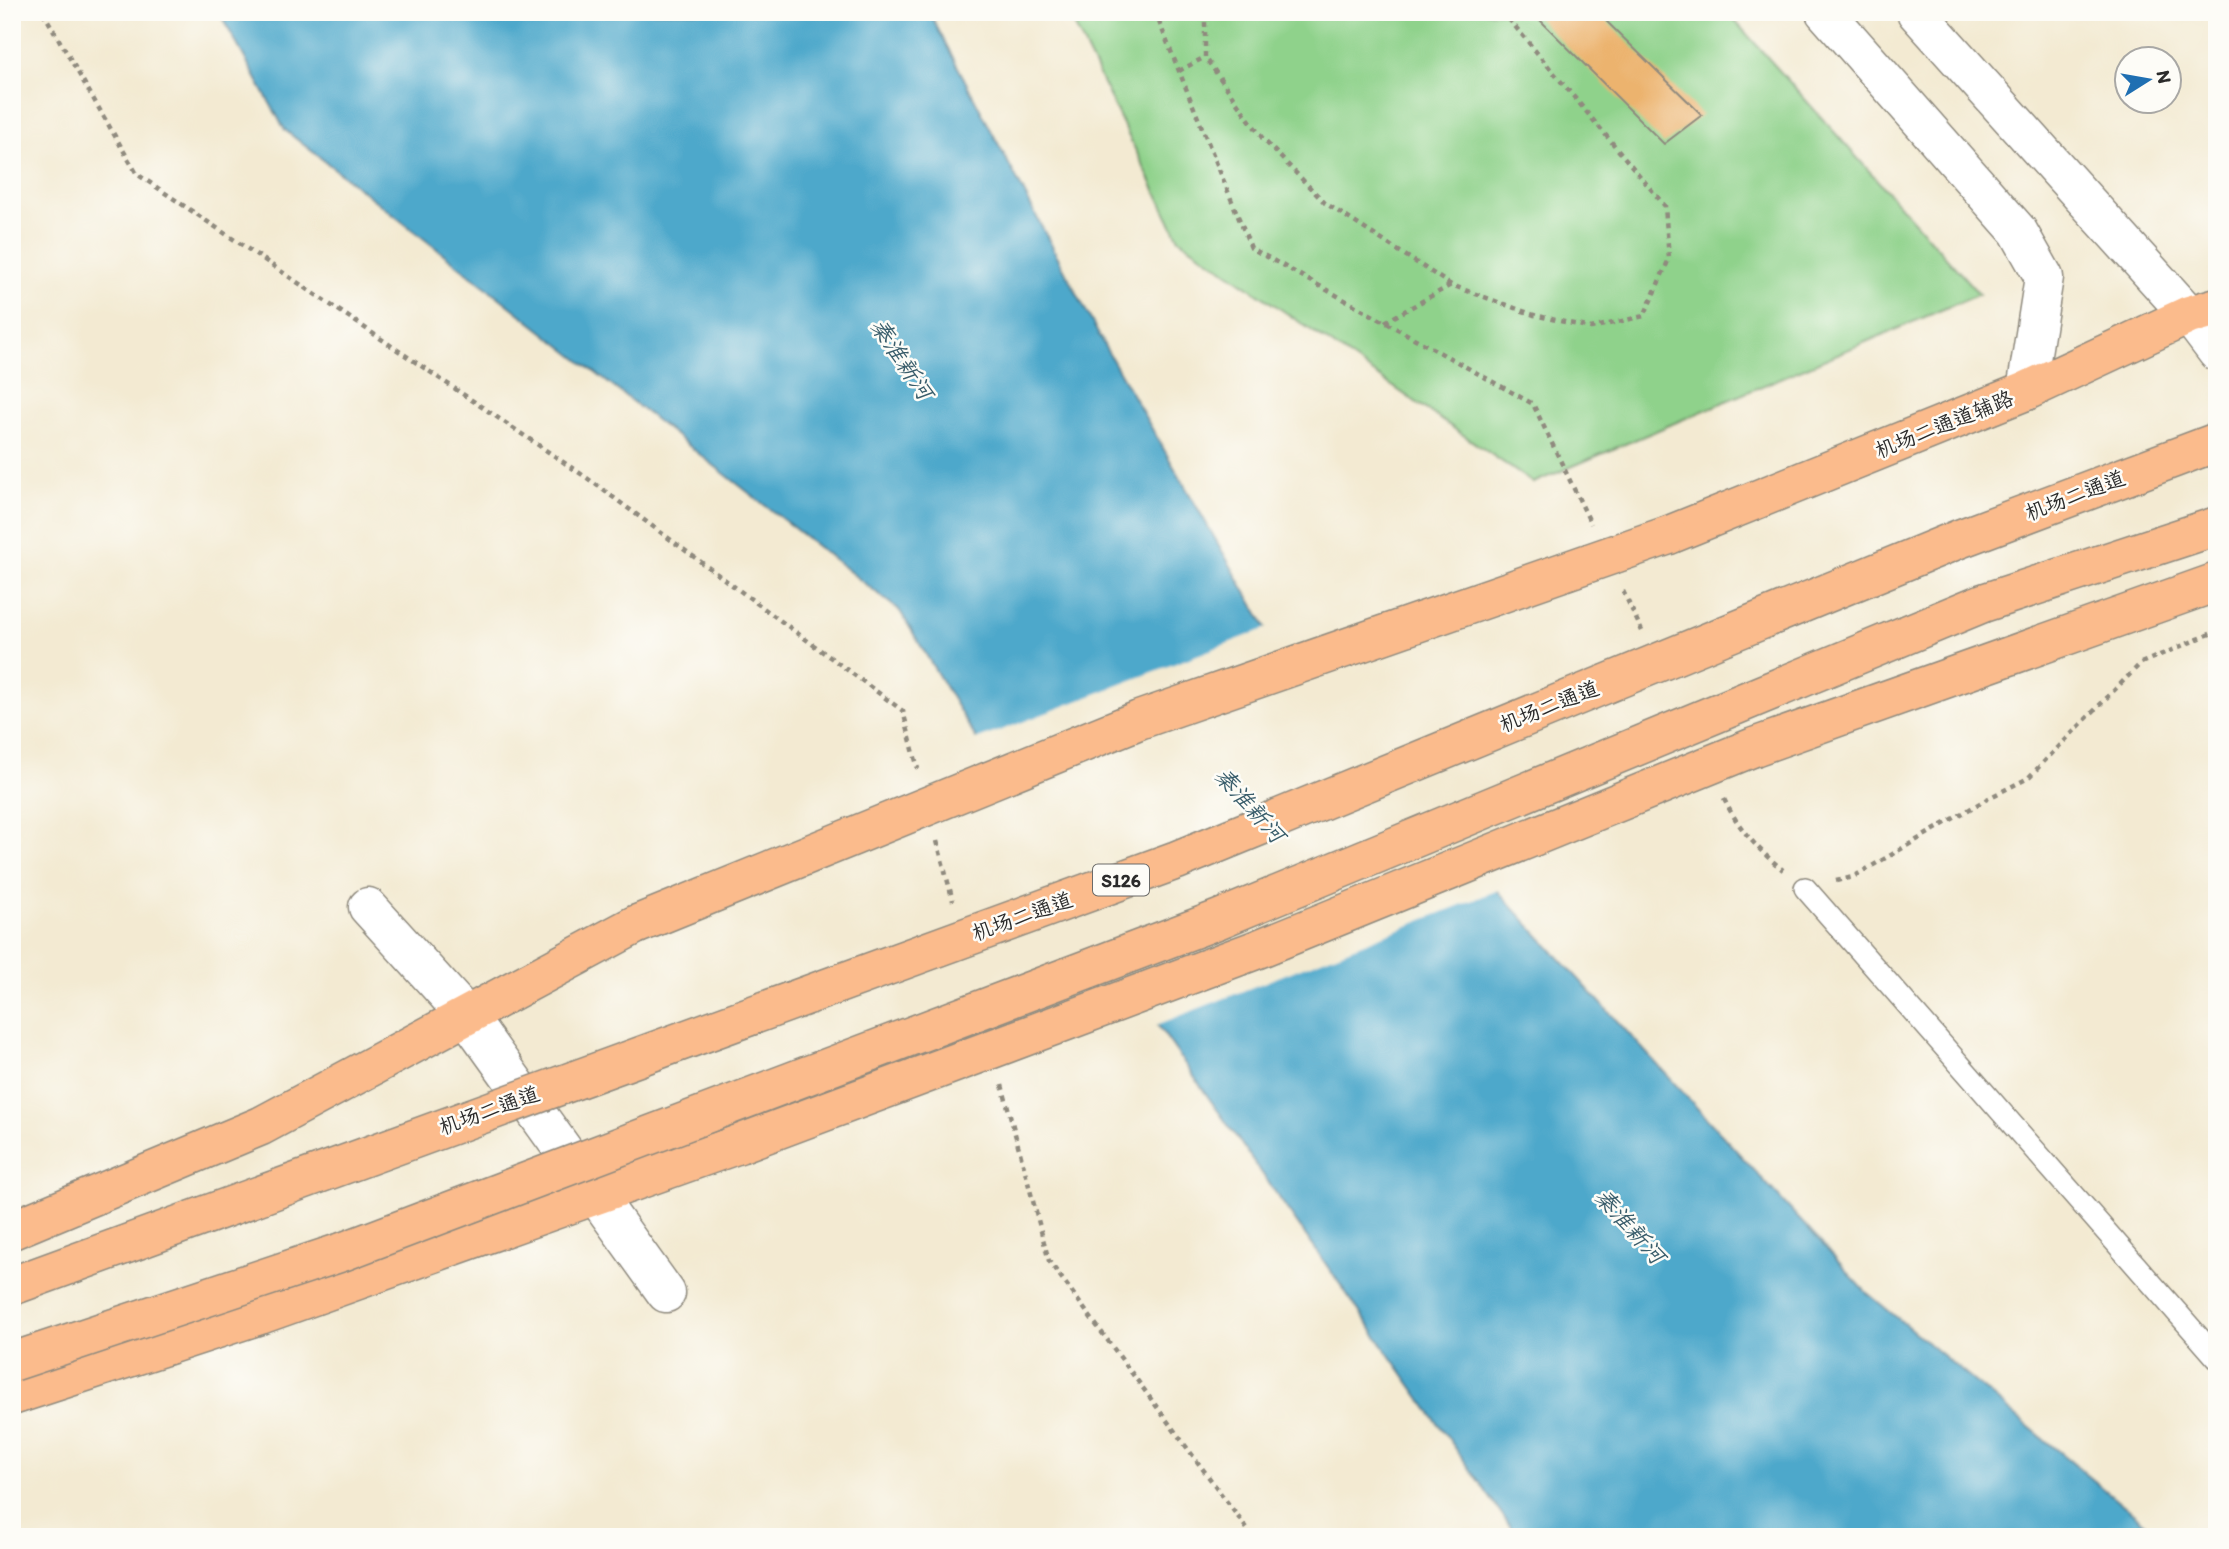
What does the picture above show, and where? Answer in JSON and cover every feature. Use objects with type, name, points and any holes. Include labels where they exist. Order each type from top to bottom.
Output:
[{"type":"main road","name":"机场二通道辅路","points":[[12,1230],[261,1126],[635,925],[1139,720],[1669,535],[2026,391],[2203,311]]},
{"type":"main road","name":"机场二通道","points":[[12,1286],[1177,860],[1946,544],[2217,442]]},
{"type":"main road","points":[[12,1362],[342,1252],[1217,919],[1983,603],[2217,526]]},
{"type":"main road","points":[[12,1396],[260,1315],[739,1144],[1253,951],[1754,747],[2217,582]]},
{"type":"street","points":[[1825,12],[2018,231],[2044,277],[2026,391]]},
{"type":"street","points":[[1916,12],[2203,311],[2217,352]]},
{"type":"street","points":[[368,907],[466,1015],[666,1293]]},
{"type":"lane","points":[[1805,888],[2217,1358]]},
{"type":"path","points":[[43,12],[138,174],[587,478],[903,710],[920,778]]},
{"type":"path","points":[[1205,12],[1205,57],[1263,139],[1325,203],[1451,285],[1534,315],[1591,328],[1644,316],[1669,259],[1665,206],[1503,12]]},
{"type":"path","points":[[1179,71],[1205,57]]},
{"type":"path","points":[[1385,322],[1451,285]]},
{"type":"path","points":[[935,831],[956,912]]},
{"type":"path","points":[[999,1073],[1049,1261],[1253,1537]]},
{"type":"green space","points":[[1068,12],[1727,12],[1979,294],[1533,483],[1179,239]]},
{"type":"water","name":"秦淮新河","points":[[219,12],[929,12],[1105,347],[1283,657],[1866,1292],[2162,1537],[1518,1537],[1090,929],[900,611],[285,130]]},
{"type":"pier","points":[[1270,627],[1286,655],[1501,889],[1154,1026],[1087,931],[973,741]]},
{"type":"building","points":[[1532,12],[1597,12],[1702,115],[1664,144]]}]
